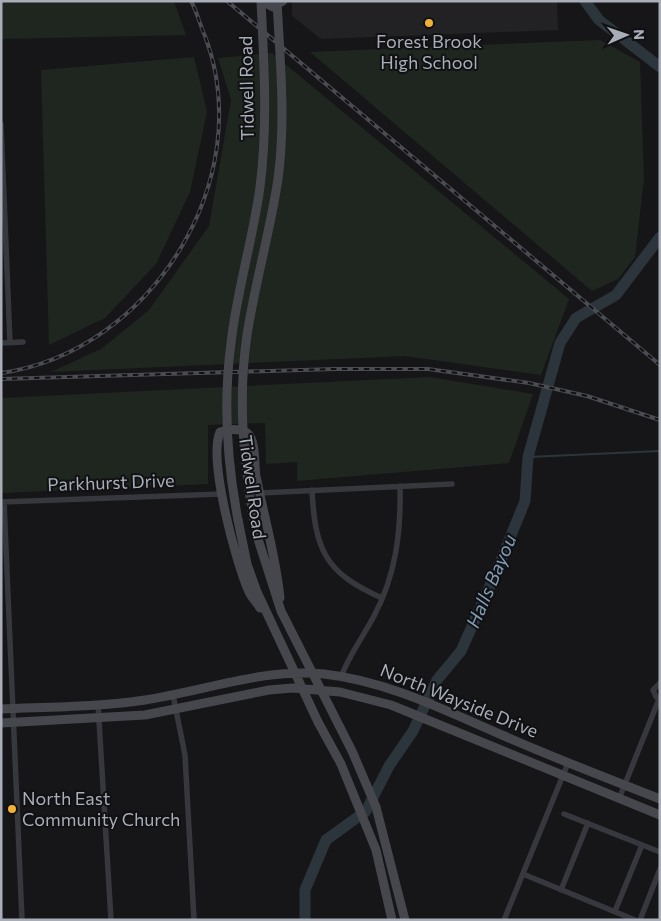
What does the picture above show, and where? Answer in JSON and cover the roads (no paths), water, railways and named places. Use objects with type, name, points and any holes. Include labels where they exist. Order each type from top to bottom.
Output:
[{"type":"main road","points":[[261,1],[273,7],[283,1]]},
{"type":"main road","name":"Tidwell Road","points":[[261,1],[266,96],[262,169],[236,306],[228,370],[228,459],[238,520],[248,564],[268,617],[341,764],[376,850],[392,920]]},
{"type":"main road","name":"Tidwell Road","points":[[277,1],[282,100],[278,178],[249,328],[243,382],[244,451],[253,516],[258,539],[281,610],[352,751],[376,807],[406,920]]},
{"type":"main road","points":[[268,617],[250,594],[235,553],[222,494],[216,441],[220,432],[229,429],[246,432],[251,437],[260,493],[278,576],[281,610]]},
{"type":"main road","name":"North Wayside Drive","points":[[1,709],[98,704],[173,695],[240,679],[296,673],[341,677],[400,691],[568,763],[660,799]]},
{"type":"main road","name":"North Wayside Drive","points":[[1,723],[99,718],[176,709],[244,694],[293,688],[346,693],[391,705],[660,815]]},
{"type":"street","points":[[1,124],[10,343]]},
{"type":"street","points":[[1,343],[23,342]]},
{"type":"street","points":[[260,493],[452,484]]},
{"type":"street","points":[[341,677],[348,659],[382,598],[397,547],[400,528],[400,486]]},
{"type":"street","points":[[312,490],[315,530],[324,552],[334,569],[346,580],[382,598]]},
{"type":"street","name":"Parkhurst Drive","points":[[3,502],[222,494]]},
{"type":"street","points":[[3,502],[22,920]]},
{"type":"street","points":[[619,799],[659,699],[653,690],[660,683]]},
{"type":"street","points":[[173,695],[185,755],[194,920]]},
{"type":"street","points":[[98,704],[111,920]]},
{"type":"street","points":[[504,920],[568,763]]},
{"type":"street","points":[[564,814],[660,852]]},
{"type":"street","points":[[561,890],[588,823]]},
{"type":"street","points":[[615,911],[642,845]]},
{"type":"street","points":[[640,920],[660,869]]},
{"type":"street","points":[[523,874],[636,920]]},
{"type":"waterway","name":"Halls Bayou","points":[[585,1],[599,20],[660,67]]},
{"type":"waterway","name":"Halls Bayou","points":[[305,920],[305,890],[326,840],[366,811],[389,766],[413,731],[437,680],[461,651],[497,570],[525,501],[528,457],[560,343],[576,318],[616,295],[660,237]]},
{"type":"waterway","points":[[528,457],[660,451]]},
{"type":"railway","points":[[1,373],[55,358],[104,332],[146,295],[180,250],[204,200],[217,146],[218,91],[205,36],[191,1]]},
{"type":"railway","points":[[227,1],[660,365]]},
{"type":"railway","points":[[1,379],[334,369],[428,369],[529,383],[587,396],[660,420]]},
{"type":"place","name":"Forest Brook High School","points":[[429,23]]},
{"type":"place","name":"North East Community Church","points":[[12,809]]}]
